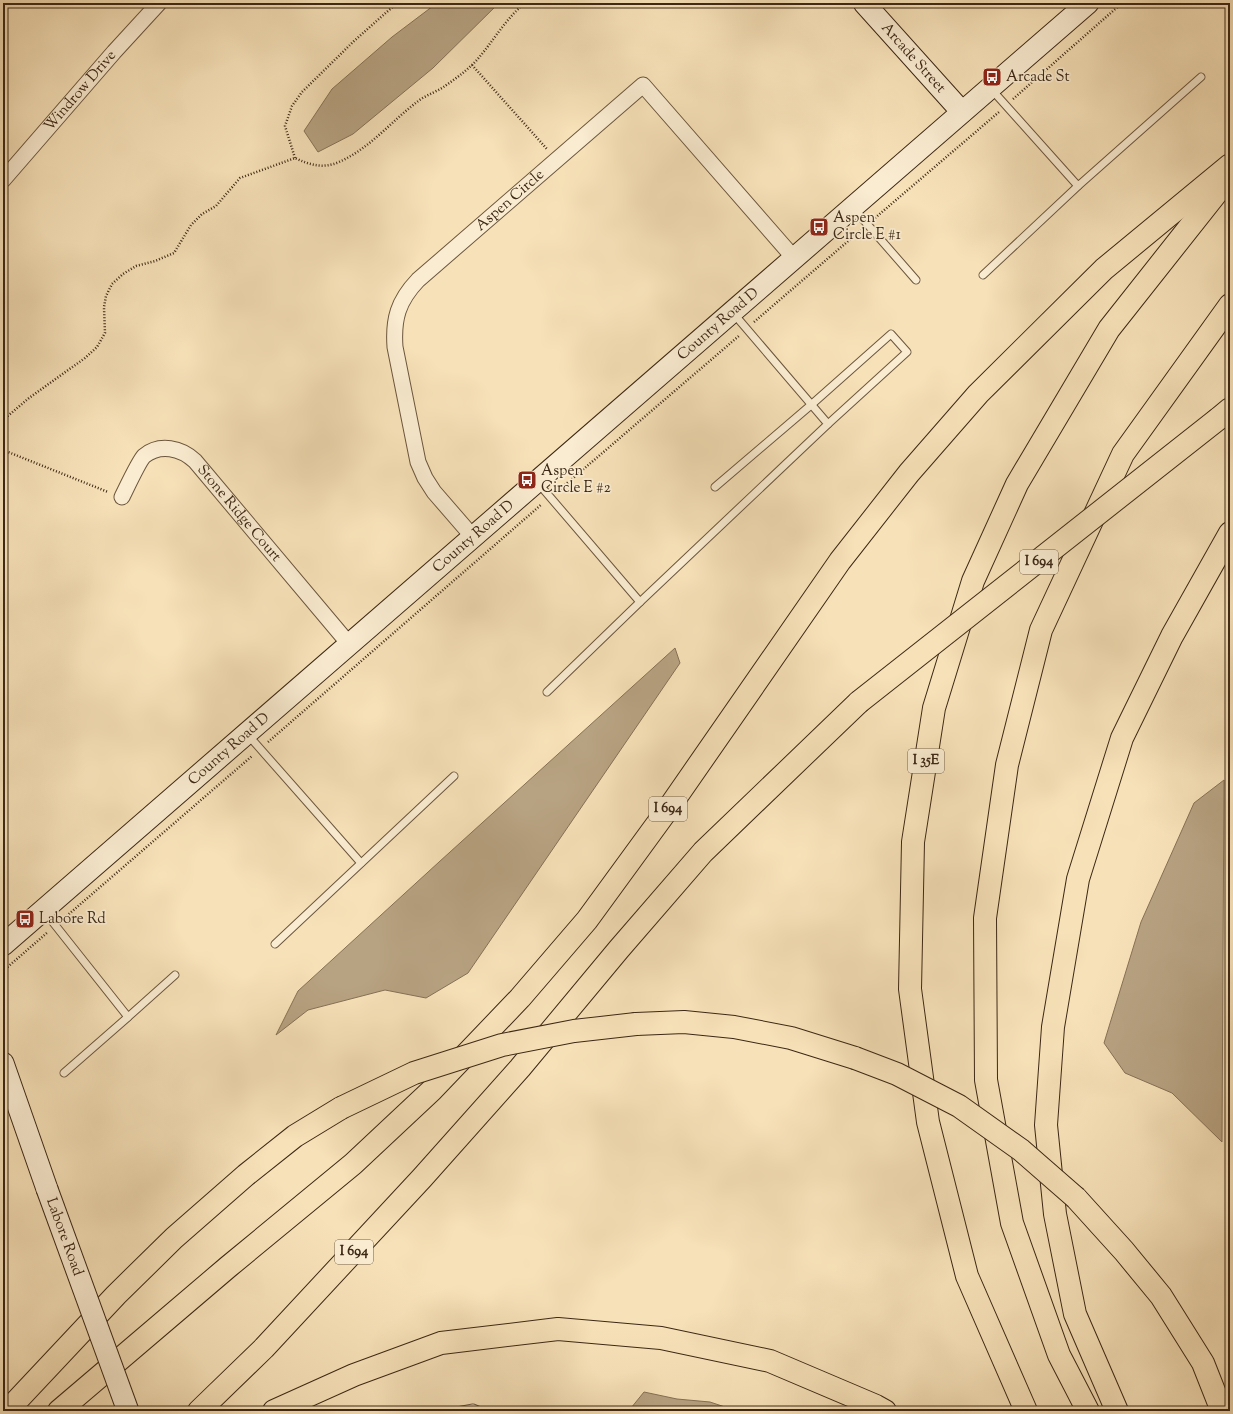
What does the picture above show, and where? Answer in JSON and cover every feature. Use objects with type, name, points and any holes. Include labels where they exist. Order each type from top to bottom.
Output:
[{"type":"highway","name":"I 694","points":[[59,1411],[228,1267],[353,1164],[432,1090],[520,998],[587,920],[672,803],[840,561],[909,473],[978,394],[1104,269],[1230,165]]},
{"type":"highway","name":"I 35E","points":[[1026,1411],[967,1276],[928,1122],[911,997],[913,842],[934,708],[973,581],[1017,484],[1109,328],[1230,175]]},
{"type":"highway","points":[[1088,1411],[1059,1355],[1012,1223],[986,1080],[985,918],[1007,765],[1041,630],[1123,454],[1230,305]]},
{"type":"highway","name":"I 694","points":[[199,1411],[264,1348],[422,1178],[516,1072],[703,852],[859,702],[1032,568],[1224,414]]},
{"type":"highway","points":[[1117,1411],[1075,1314],[1055,1214],[1046,1125],[1053,1027],[1078,879],[1122,738],[1172,636],[1230,533]]},
{"type":"highway","points":[[7,1411],[116,1295],[174,1238],[295,1136],[341,1108],[414,1073],[502,1045],[574,1031],[636,1024],[684,1022],[734,1027],[791,1038],[855,1058],[896,1074],[959,1106],[1021,1150],[1076,1198],[1124,1251],[1161,1296],[1203,1363],[1222,1411]]},
{"type":"highway","points":[[274,1411],[354,1374],[441,1343],[558,1329],[661,1338],[770,1361],[885,1411]]},
{"type":"street","name":"Windrow Drive","points":[[3,180],[114,52],[159,3]]},
{"type":"street","name":"Arcade Street","points":[[864,3],[962,112]]},
{"type":"street","name":"County Road D","points":[[3,945],[49,918],[246,734],[1088,3]]},
{"type":"street","name":"Aspen Circle","points":[[473,537],[434,492],[424,478],[418,462],[395,347],[394,332],[396,316],[402,301],[418,280],[643,85],[794,258]]},
{"type":"street","name":"Stone Ridge Court","points":[[122,497],[143,457],[153,451],[165,448],[177,450],[188,455],[195,461],[349,644]]},
{"type":"street","name":"Labore Road","points":[[3,1063],[128,1411]]},
{"type":"lane","points":[[983,275],[1078,186],[1200,77]]},
{"type":"lane","points":[[990,88],[1078,186]]},
{"type":"lane","points":[[853,207],[916,280]]},
{"type":"lane","points":[[732,312],[828,424]]},
{"type":"lane","points":[[547,692],[828,424],[907,352],[891,334],[715,487]]},
{"type":"lane","points":[[537,482],[640,602]]},
{"type":"lane","points":[[246,734],[362,863]]},
{"type":"lane","points":[[275,944],[454,776]]},
{"type":"lane","points":[[49,918],[128,1017]]},
{"type":"lane","points":[[64,1073],[175,974]]},
{"type":"lane","points":[[457,1411],[473,1408],[480,1411]]},
{"type":"path","points":[[296,158],[285,126],[292,106],[302,92],[354,41],[397,3]]},
{"type":"path","points":[[3,420],[29,398],[85,358],[97,347],[105,333],[104,307],[106,296],[112,284],[123,274],[136,266],[155,261],[174,253],[191,225],[202,214],[216,206],[240,178],[296,158],[309,164],[322,166],[338,162],[361,149],[422,99],[445,86],[472,65],[514,12],[525,3]]},
{"type":"path","points":[[3,971],[49,918],[260,749],[1006,106],[1122,3]]},
{"type":"path","points":[[472,65],[557,160]]},
{"type":"path","points":[[3,450],[122,497]]},
{"type":"shaded area","points":[[437,3],[499,3],[433,68],[353,134],[318,152],[304,131],[332,89],[392,37]]},
{"type":"shaded area","points":[[675,648],[680,663],[468,973],[426,998],[385,990],[308,1010],[276,1035],[298,991]]},
{"type":"shaded area","points":[[1224,780],[1222,1142],[1172,1093],[1125,1073],[1104,1043],[1141,922],[1194,803]]},
{"type":"shaded area","points":[[644,1392],[677,1399],[710,1402],[737,1411],[635,1411],[631,1408]]},
{"type":"place","name":"Arcade St","points":[[992,77]]},
{"type":"place","name":"Aspen Circle E #1","points":[[819,227]]},
{"type":"place","name":"Aspen Circle E #2","points":[[527,480]]},
{"type":"place","name":"Labore Rd","points":[[25,919]]}]
